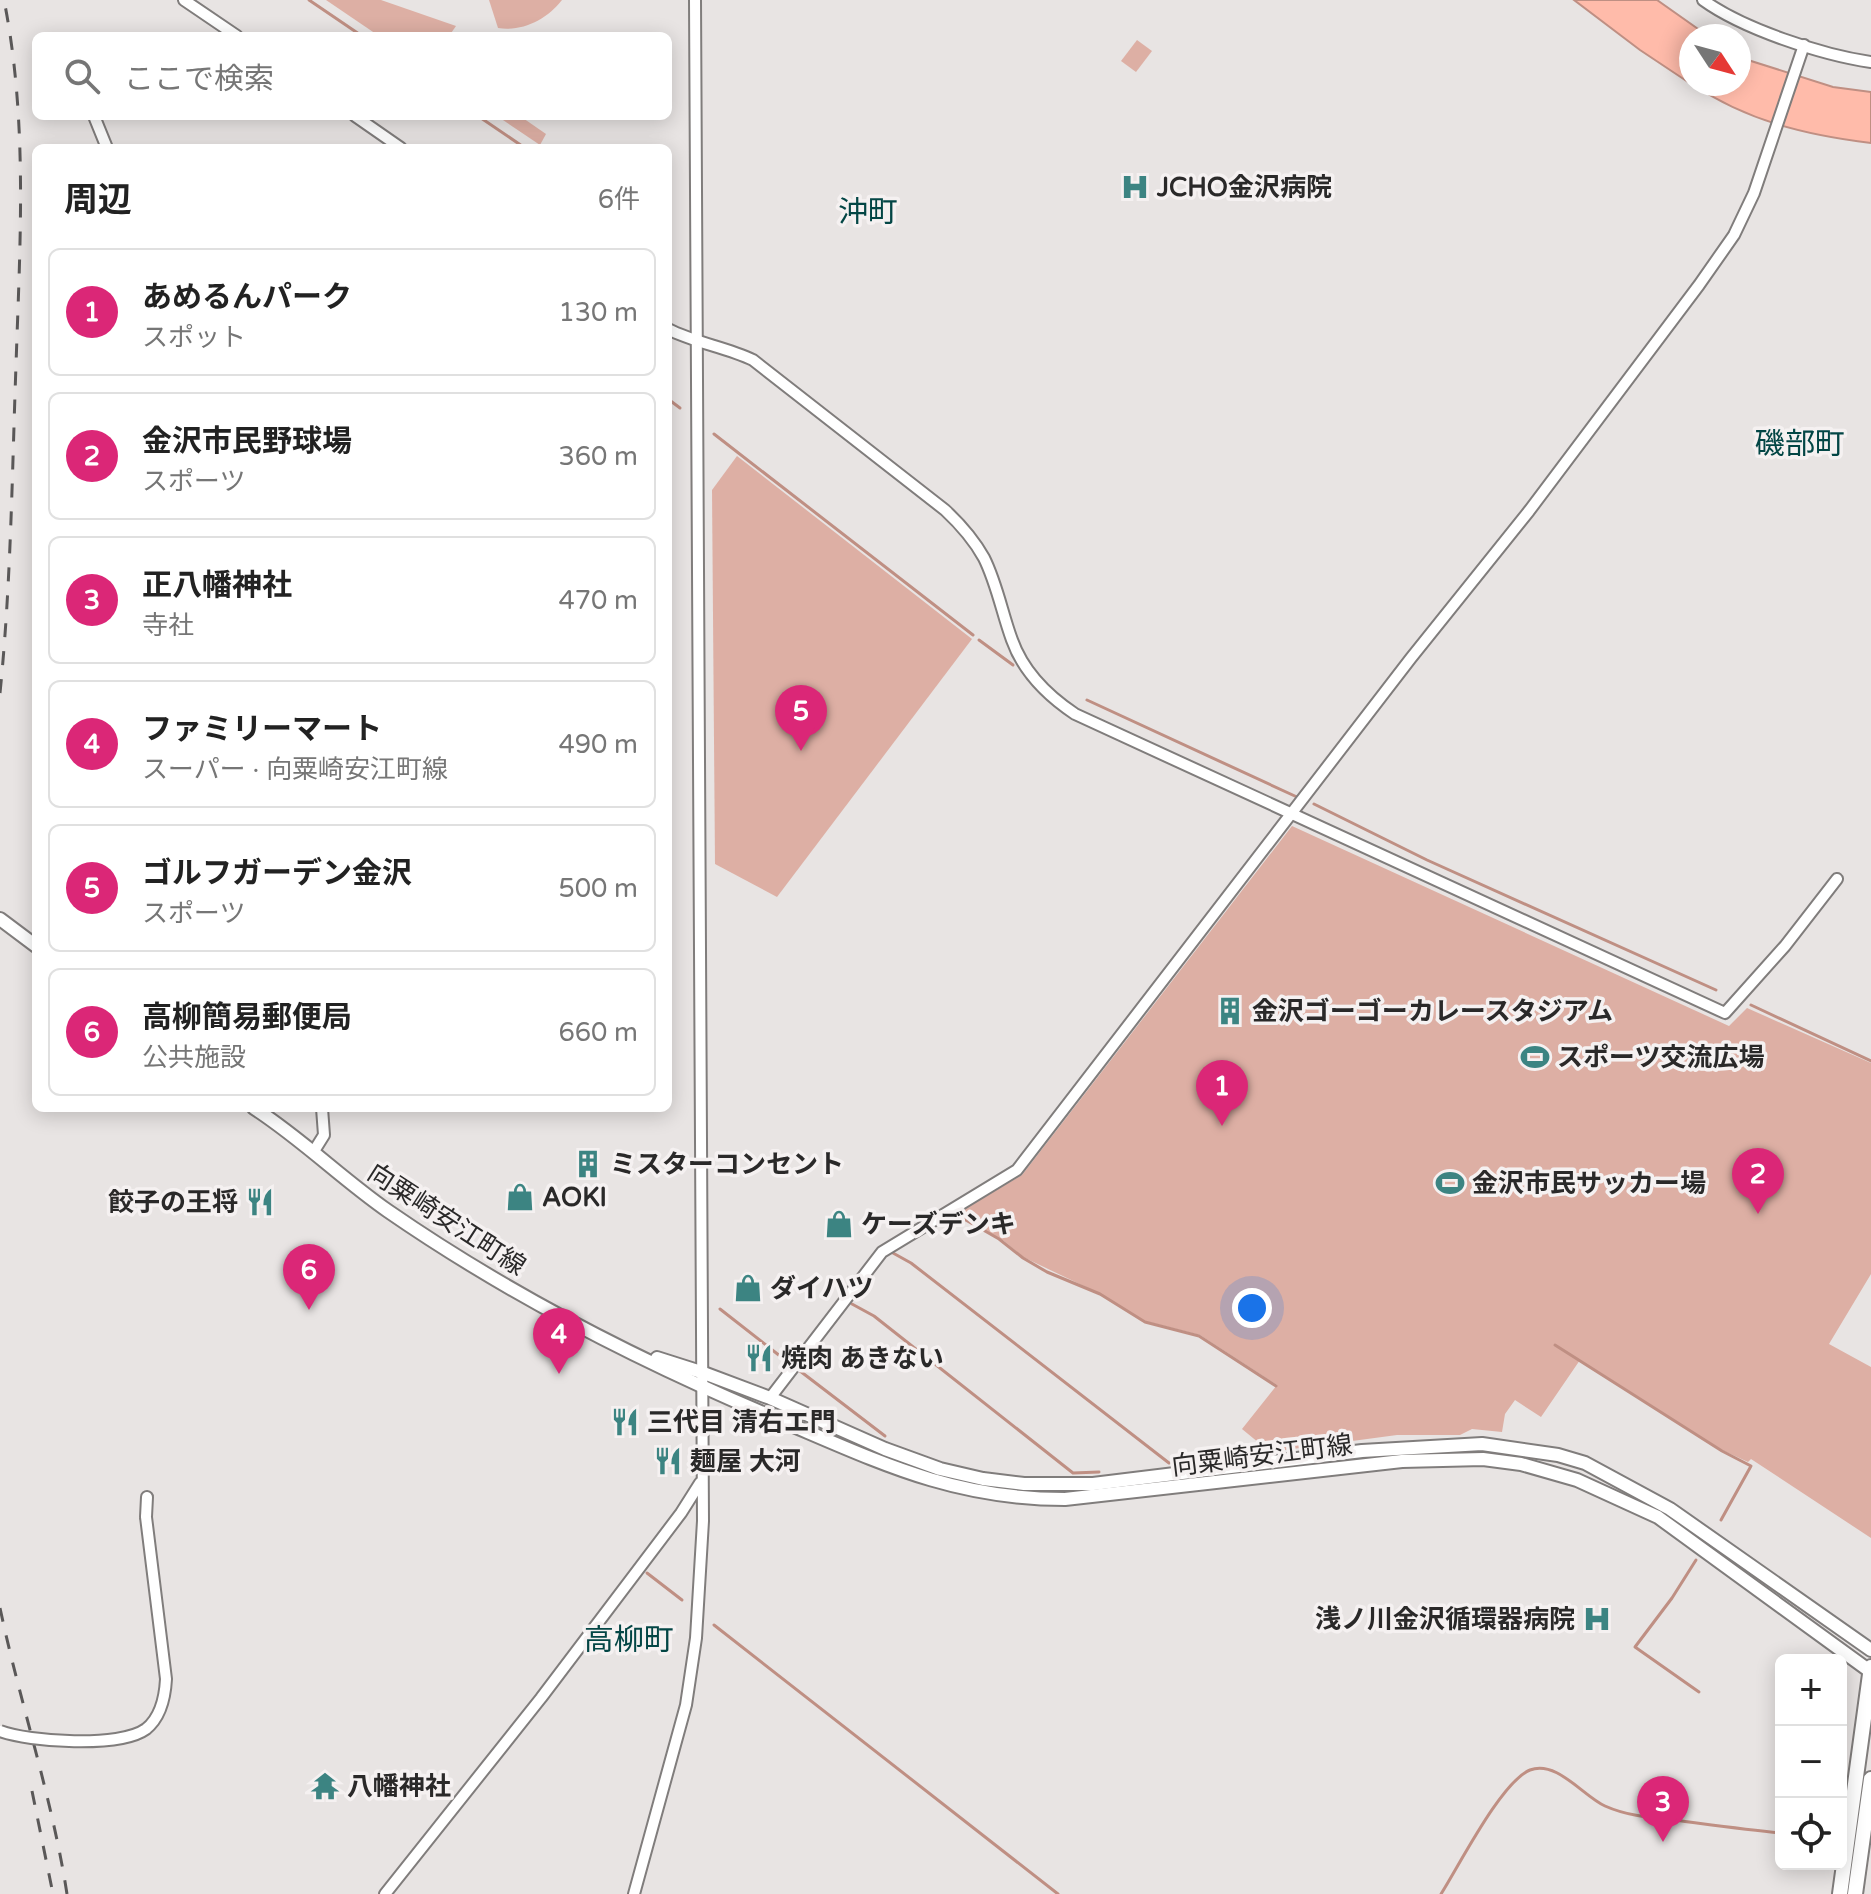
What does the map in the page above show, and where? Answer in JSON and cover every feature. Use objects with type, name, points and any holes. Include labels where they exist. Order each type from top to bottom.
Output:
[{"type":"highway","points":[[1840,1894],[1871,1670]]},
{"type":"highway","points":[[1855,1894],[1871,1779]]},
{"type":"main road","points":[[0,919],[32,943]]},
{"type":"main road","name":"向粟崎安江町線","points":[[260,1112],[387,1210],[472,1267],[557,1315],[701,1387],[895,1469],[958,1488],[1030,1499],[1096,1497],[1402,1461],[1483,1459],[1548,1470],[1612,1494],[1658,1517],[1871,1670]]},
{"type":"main road","name":"向粟崎安江町線","points":[[627,1350],[701,1372],[770,1398],[885,1449],[940,1469],[1024,1484],[1093,1484],[1362,1451],[1454,1445],[1482,1444],[1558,1455],[1585,1463],[1670,1509],[1871,1650]]},
{"type":"street","points":[[184,0],[231,32]]},
{"type":"street","points":[[634,1894],[677,1745],[692,1669],[703,1521],[695,0]]},
{"type":"street","points":[[1703,0],[1725,14],[1804,45],[1871,62]]},
{"type":"street","points":[[770,1398],[882,1252],[1017,1170],[1411,658],[1529,511],[1699,285],[1741,221],[1754,193],[1804,45]]},
{"type":"street","points":[[96,120],[105,144]]},
{"type":"street","points":[[361,120],[395,144]]},
{"type":"street","points":[[672,331],[753,360],[945,510],[983,556],[1021,659],[1037,681],[1075,714],[1725,1013],[1785,946],[1837,879]]},
{"type":"street","points":[[314,1151],[324,1135],[322,1112]]},
{"type":"street","points":[[385,1894],[541,1698],[681,1513],[701,1481]]},
{"type":"street","points":[[0,1731],[18,1738],[96,1740],[132,1736],[154,1721],[165,1696],[166,1679],[146,1517],[147,1497]]},
{"type":"shaded area","points":[[326,0],[381,0],[456,26],[452,32],[373,32]]},
{"type":"shaded area","points":[[489,0],[562,0],[534,23],[507,29],[498,28]]},
{"type":"shaded area","points":[[1574,0],[1657,0],[1691,24],[1679,24],[1679,76]]},
{"type":"shaded area","points":[[1137,40],[1152,51],[1136,72],[1121,61]]},
{"type":"shaded area","points":[[1751,61],[1833,87],[1871,92],[1871,143],[1800,131],[1756,117],[1713,97],[1751,96]]},
{"type":"shaded area","points":[[503,120],[526,120],[546,134],[539,144]]},
{"type":"shaded area","points":[[737,456],[972,639],[777,897],[715,864],[712,490]]},
{"type":"shaded area","points":[[1292,826],[1729,1026],[1747,1008],[1871,1063],[1871,1274],[1829,1344],[1871,1367],[1871,1538],[1751,1459],[1748,1462],[1722,1450],[1580,1360],[1541,1417],[1515,1400],[1505,1414],[1502,1432],[1472,1429],[1460,1435],[1397,1435],[1270,1452],[1242,1429],[1277,1385],[1200,1335],[1145,1321],[1088,1288],[1023,1257],[1004,1241],[956,1214],[1022,1175]]},
{"type":"waterway","points":[[309,0],[356,32]]},
{"type":"waterway","points":[[484,120],[519,144]]},
{"type":"waterway","points":[[672,402],[680,408]]},
{"type":"waterway","points":[[714,434],[973,635]]},
{"type":"waterway","points":[[979,640],[1013,665]]},
{"type":"waterway","points":[[1087,700],[1297,797]]},
{"type":"waterway","points":[[1314,804],[1427,860],[1716,990]]},
{"type":"waterway","points":[[1751,1005],[1871,1061]]},
{"type":"waterway","points":[[957,1215],[1047,1272],[1100,1294],[1145,1322],[1199,1336],[1276,1386]]},
{"type":"waterway","points":[[893,1253],[911,1263],[1169,1463]]},
{"type":"waterway","points":[[852,1304],[874,1316],[1073,1473],[1099,1472]]},
{"type":"waterway","points":[[720,1309],[780,1356]]},
{"type":"waterway","points":[[1555,1345],[1722,1451],[1751,1466],[1721,1520]]},
{"type":"waterway","points":[[800,1371],[885,1436]]},
{"type":"waterway","points":[[1696,1560],[1635,1647],[1699,1692]]},
{"type":"waterway","points":[[647,1573],[682,1600]]},
{"type":"waterway","points":[[714,1625],[1058,1894]]},
{"type":"waterway","points":[[1441,1894],[1506,1790],[1530,1770],[1540,1768],[1560,1774],[1605,1806],[1625,1813],[1775,1832]]},
{"type":"railway","points":[[0,693],[9,570],[20,228],[17,90],[4,0]]},
{"type":"railway","points":[[0,1608],[53,1822],[67,1894]]},
{"type":"railway","points":[[32,1791],[53,1894]]},
{"type":"place","name":"JCHO金沢病院","points":[[1135,187]]},
{"type":"place","name":"ゴルフガーデン金沢","points":[[801,751]]},
{"type":"place","name":"金沢ゴーゴーカレースタジアム","points":[[1230,1011]]},
{"type":"place","name":"スポーツ交流広場","points":[[1535,1057]]},
{"type":"place","name":"あめるんパーク","points":[[1222,1126]]},
{"type":"place","name":"ミスターコンセント","points":[[588,1164]]},
{"type":"place","name":"金沢市民サッカー場","points":[[1450,1183]]},
{"type":"place","name":"AOKI","points":[[520,1197]]},
{"type":"place","name":"餃子の王将","points":[[260,1202]]},
{"type":"place","name":"金沢市民野球場","points":[[1758,1214]]},
{"type":"place","name":"ケーズデンキ","points":[[839,1224]]},
{"type":"place","name":"ダイハツ","points":[[748,1288]]},
{"type":"place","name":"高柳簡易郵便局","points":[[309,1310]]},
{"type":"place","name":"焼肉 あきない","points":[[759,1358]]},
{"type":"place","name":"ファミリーマート","points":[[559,1374]]},
{"type":"place","name":"三代目 清右エ門","points":[[625,1422]]},
{"type":"place","name":"麺屋 大河","points":[[668,1461]]},
{"type":"place","name":"浅ノ川金沢循環器病院","points":[[1597,1619]]},
{"type":"place","name":"八幡神社","points":[[325,1786]]},
{"type":"place","name":"正八幡神社","points":[[1663,1842]]},
{"type":"district","name":"沖町","points":[[868,212]]},
{"type":"district","name":"磯部町","points":[[1800,444]]},
{"type":"district","name":"高柳町","points":[[629,1640]]}]
